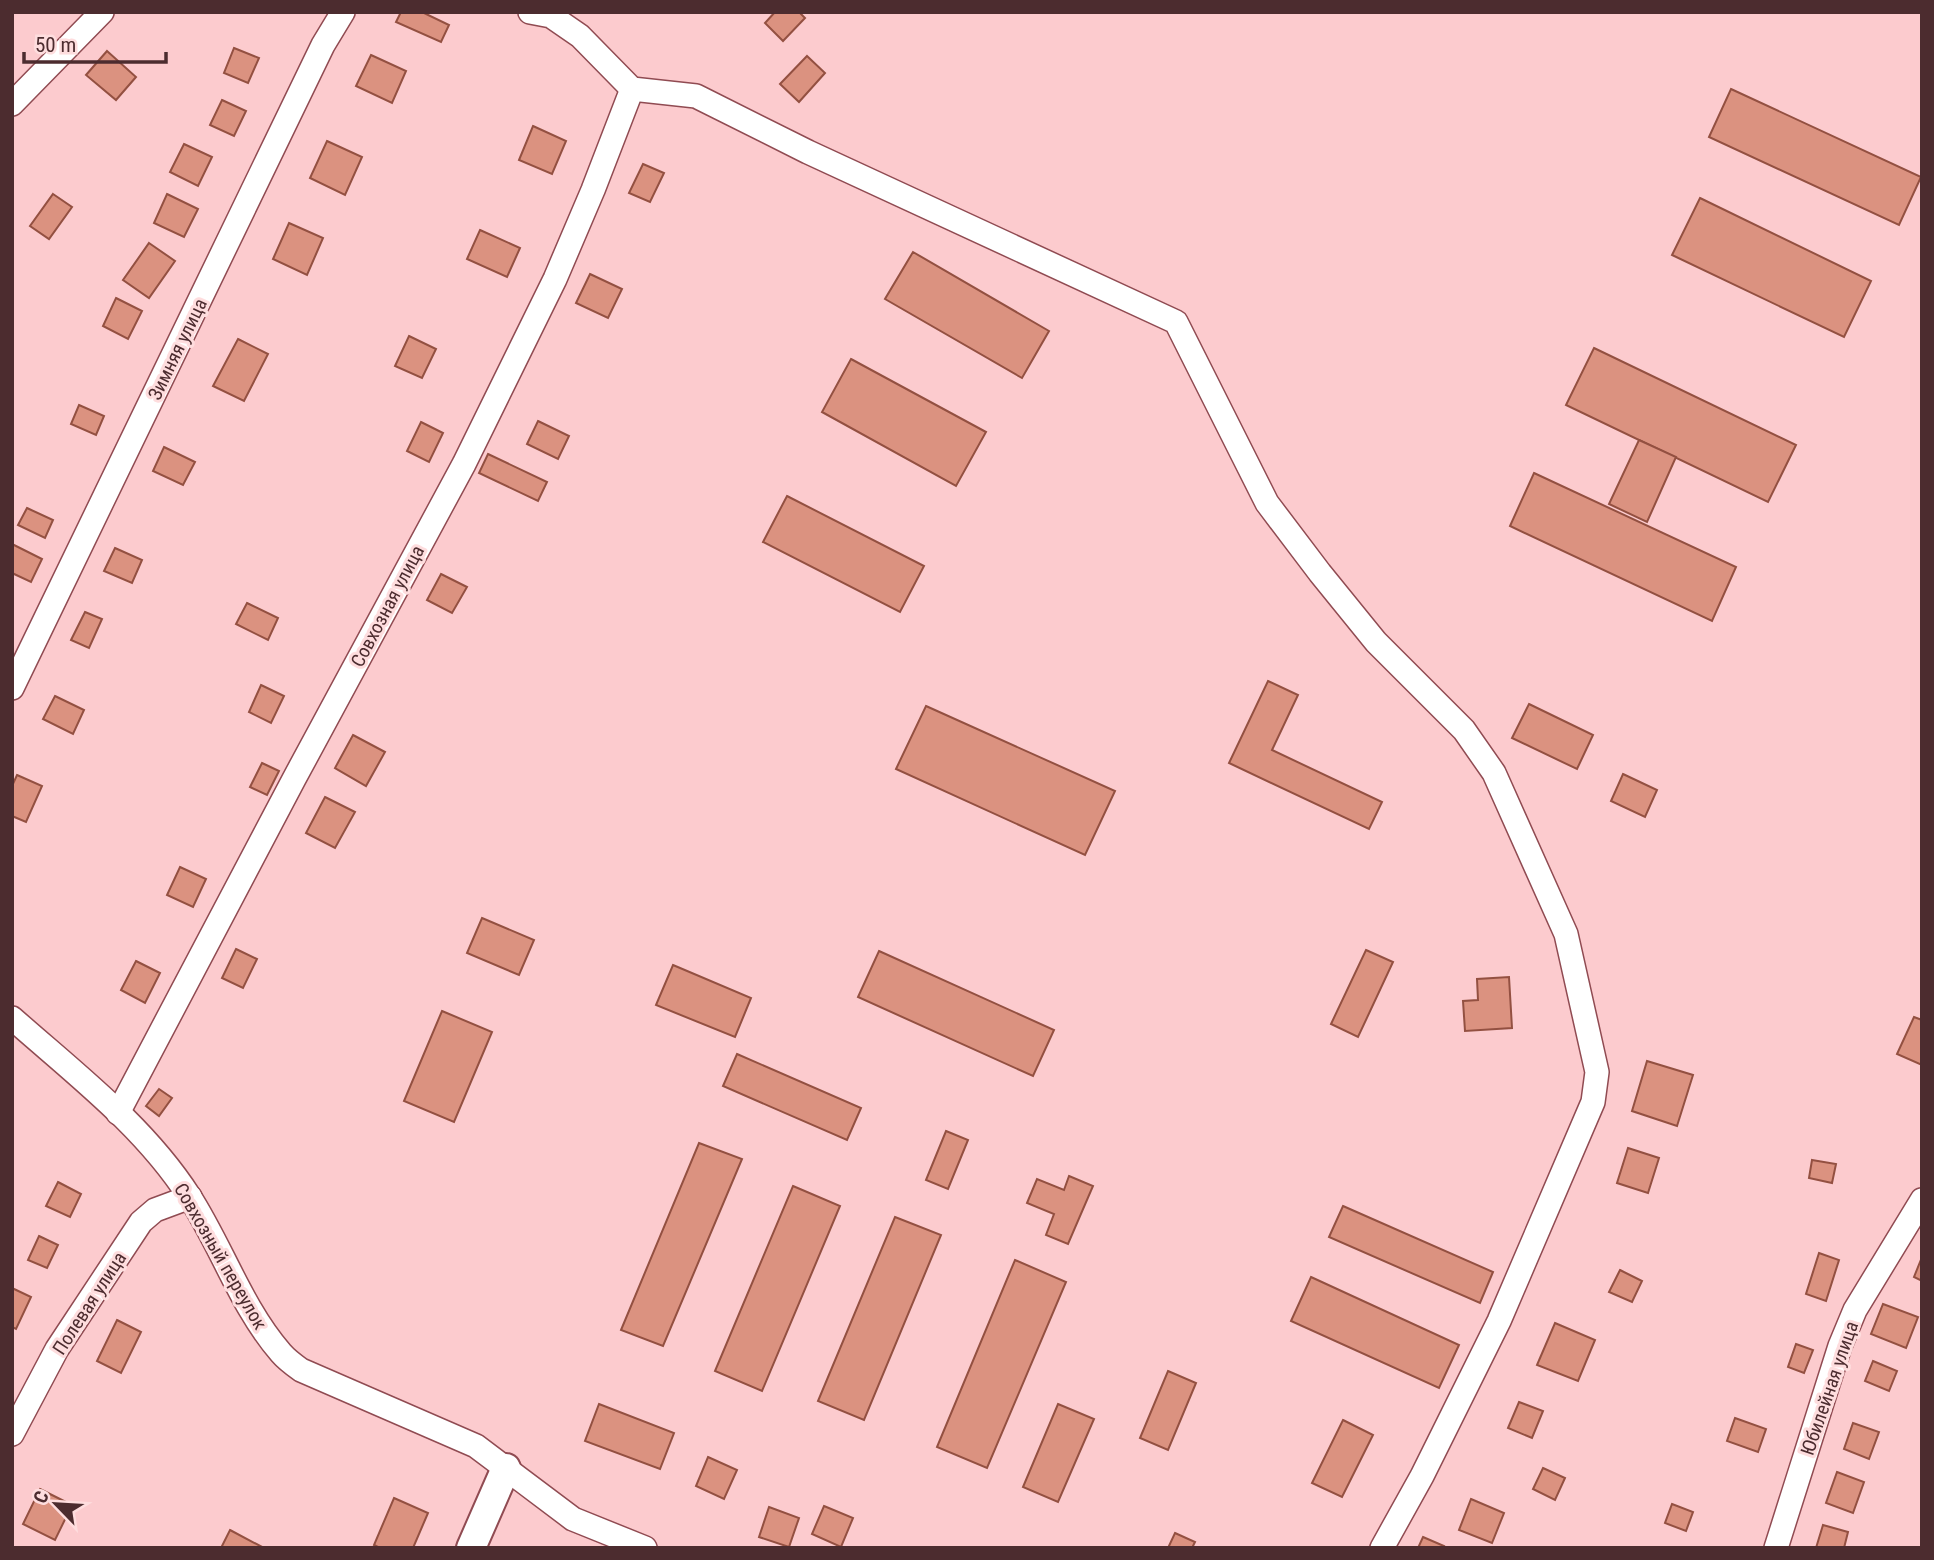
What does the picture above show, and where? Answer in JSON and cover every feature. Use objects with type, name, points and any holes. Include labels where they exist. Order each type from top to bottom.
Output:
[{"type":"street","points":[[12,104],[102,12]]},
{"type":"street","name":"Зимняя улица","points":[[12,688],[323,45],[343,12]]},
{"type":"street","points":[[530,12],[551,16],[580,36],[632,89],[696,96],[808,152],[1176,322],[1267,503],[1376,642],[1464,730],[1494,773],[1566,934],[1597,1072],[1593,1102],[1499,1321],[1422,1476],[1382,1548]]},
{"type":"street","name":"Совхозная улица","points":[[118,1113],[464,464],[555,279],[632,89]]},
{"type":"street","name":"Совхозный переулок","points":[[12,1018],[118,1113],[164,1161],[190,1196],[261,1327],[282,1355],[301,1370],[476,1446],[573,1518],[645,1548]]},
{"type":"street","name":"Полевая улица","points":[[12,1434],[57,1349],[141,1222],[155,1210],[190,1196]]},
{"type":"street","name":"Юбилейная улица","points":[[1776,1548],[1840,1346],[1855,1310],[1922,1200]]},
{"type":"street","points":[[471,1548],[506,1468]]},
{"type":"building","points":[[401,12],[422,12],[449,25],[441,42],[396,22]]},
{"type":"building","points":[[775,12],[799,12],[805,18],[783,41],[765,23]]},
{"type":"building","points":[[234,48],[259,58],[248,83],[224,73]]},
{"type":"building","points":[[107,51],[136,77],[116,100],[86,75]]},
{"type":"building","points":[[371,55],[406,71],[392,103],[356,86]]},
{"type":"building","points":[[807,56],[825,73],[799,102],[780,84]]},
{"type":"building","points":[[1731,89],[1921,177],[1899,225],[1709,137]]},
{"type":"building","points":[[222,100],[246,111],[234,136],[210,125]]},
{"type":"building","points":[[533,126],[566,141],[552,174],[519,160]]},
{"type":"building","points":[[327,141],[362,157],[345,195],[310,178]]},
{"type":"building","points":[[184,144],[212,157],[198,186],[170,172]]},
{"type":"building","points":[[643,164],[664,173],[650,202],[629,193]]},
{"type":"building","points":[[53,194],[72,207],[49,239],[30,226]]},
{"type":"building","points":[[167,194],[198,209],[184,237],[154,223]]},
{"type":"building","points":[[1700,198],[1871,281],[1844,337],[1672,255]]},
{"type":"building","points":[[289,223],[323,238],[307,275],[273,259]]},
{"type":"building","points":[[480,230],[520,248],[507,277],[467,259]]},
{"type":"building","points":[[149,243],[175,261],[149,298],[123,280]]},
{"type":"building","points":[[913,252],[1049,331],[1022,378],[885,299]]},
{"type":"building","points":[[590,274],[622,289],[608,318],[576,303]]},
{"type":"building","points":[[116,298],[142,311],[128,339],[103,326]]},
{"type":"building","points":[[409,336],[436,349],[422,378],[395,366]]},
{"type":"building","points":[[238,339],[268,354],[244,401],[213,386]]},
{"type":"building","points":[[1594,348],[1796,445],[1768,502],[1566,405]]},
{"type":"building","points":[[851,359],[986,432],[956,486],[822,412]]},
{"type":"building","points":[[79,405],[104,416],[96,435],[71,424]]},
{"type":"building","points":[[538,421],[569,436],[558,459],[527,444]]},
{"type":"building","points":[[421,422],[443,433],[429,462],[407,451]]},
{"type":"building","points":[[1639,440],[1676,457],[1647,522],[1609,504]]},
{"type":"building","points":[[164,447],[195,462],[183,485],[153,471]]},
{"type":"building","points":[[488,454],[547,482],[538,501],[479,473]]},
{"type":"building","points":[[1534,473],[1736,567],[1712,621],[1510,526]]},
{"type":"building","points":[[787,496],[924,566],[900,612],[763,542]]},
{"type":"building","points":[[27,508],[53,520],[45,538],[18,525]]},
{"type":"building","points":[[12,544],[42,559],[31,582],[12,573]]},
{"type":"building","points":[[115,548],[142,560],[132,583],[104,571]]},
{"type":"building","points":[[441,574],[467,587],[452,613],[427,600]]},
{"type":"building","points":[[247,603],[278,618],[268,640],[236,624]]},
{"type":"building","points":[[85,612],[102,619],[89,648],[71,640]]},
{"type":"building","points":[[1268,681],[1298,695],[1272,750],[1382,802],[1369,829],[1229,763]]},
{"type":"building","points":[[261,685],[284,696],[271,723],[249,712]]},
{"type":"building","points":[[55,696],[84,710],[73,734],[43,719]]},
{"type":"building","points":[[1529,704],[1593,735],[1577,769],[1512,738]]},
{"type":"building","points":[[926,706],[1115,791],[1085,855],[896,769]]},
{"type":"building","points":[[353,735],[385,752],[366,786],[335,768]]},
{"type":"building","points":[[262,763],[279,771],[267,795],[250,787]]},
{"type":"building","points":[[1623,774],[1657,790],[1645,817],[1611,801]]},
{"type":"building","points":[[17,775],[42,786],[26,822],[12,816],[12,786]]},
{"type":"building","points":[[325,797],[355,812],[335,848],[306,833]]},
{"type":"building","points":[[180,867],[206,879],[193,907],[167,895]]},
{"type":"building","points":[[482,918],[534,940],[519,975],[467,953]]},
{"type":"building","points":[[236,949],[257,959],[243,988],[222,978]]},
{"type":"building","points":[[1366,950],[1393,962],[1358,1037],[1331,1024]]},
{"type":"building","points":[[879,951],[1054,1030],[1033,1076],[858,997]]},
{"type":"building","points":[[136,961],[160,973],[145,1003],[121,990]]},
{"type":"building","points":[[673,965],[751,998],[735,1037],[656,1005]]},
{"type":"building","points":[[1509,977],[1512,1028],[1465,1031],[1463,1001],[1478,1000],[1477,979]]},
{"type":"building","points":[[442,1011],[492,1032],[454,1122],[404,1101]]},
{"type":"building","points":[[1914,1017],[1922,1020],[1922,1065],[1897,1054]]},
{"type":"building","points":[[737,1054],[861,1108],[847,1140],[723,1086]]},
{"type":"building","points":[[1647,1061],[1693,1075],[1677,1126],[1632,1111]]},
{"type":"building","points":[[159,1089],[172,1098],[159,1116],[146,1106]]},
{"type":"building","points":[[946,1131],[968,1140],[948,1189],[926,1180]]},
{"type":"building","points":[[699,1143],[742,1159],[663,1346],[621,1330]]},
{"type":"building","points":[[1628,1148],[1659,1158],[1648,1193],[1617,1183]]},
{"type":"building","points":[[1812,1160],[1836,1164],[1832,1183],[1809,1178]]},
{"type":"building","points":[[1069,1176],[1093,1186],[1068,1244],[1046,1235],[1054,1214],[1027,1203],[1037,1179],[1064,1190]]},
{"type":"building","points":[[58,1182],[81,1194],[70,1217],[46,1206]]},
{"type":"building","points":[[793,1186],[840,1206],[762,1391],[715,1371]]},
{"type":"building","points":[[1343,1206],[1493,1272],[1480,1303],[1329,1237]]},
{"type":"building","points":[[895,1217],[941,1235],[864,1420],[818,1401]]},
{"type":"building","points":[[39,1236],[58,1245],[47,1268],[28,1260]]},
{"type":"building","points":[[1819,1253],[1839,1260],[1826,1301],[1806,1294]]},
{"type":"building","points":[[1922,1257],[1922,1281],[1914,1277]]},
{"type":"building","points":[[1015,1260],[1066,1282],[987,1468],[937,1447]]},
{"type":"building","points":[[1620,1270],[1642,1281],[1632,1302],[1609,1292]]},
{"type":"building","points":[[1311,1277],[1459,1345],[1439,1388],[1291,1321]]},
{"type":"building","points":[[12,1288],[31,1297],[16,1329],[12,1327]]},
{"type":"building","points":[[1883,1304],[1918,1317],[1906,1348],[1871,1334]]},
{"type":"building","points":[[117,1320],[141,1332],[121,1373],[97,1361]]},
{"type":"building","points":[[1555,1323],[1595,1340],[1578,1381],[1537,1365]]},
{"type":"building","points":[[1796,1344],[1813,1350],[1804,1373],[1788,1367]]},
{"type":"building","points":[[1873,1361],[1897,1371],[1889,1391],[1865,1381]]},
{"type":"building","points":[[1168,1371],[1196,1383],[1168,1450],[1140,1438]]},
{"type":"building","points":[[1519,1402],[1543,1411],[1532,1438],[1508,1428]]},
{"type":"building","points":[[599,1404],[674,1433],[660,1469],[585,1441]]},
{"type":"building","points":[[1058,1404],[1094,1419],[1058,1502],[1023,1487]]},
{"type":"building","points":[[1735,1418],[1766,1429],[1758,1452],[1727,1441]]},
{"type":"building","points":[[1343,1420],[1373,1435],[1342,1497],[1312,1483]]},
{"type":"building","points":[[1853,1423],[1879,1432],[1869,1459],[1844,1449]]},
{"type":"building","points":[[708,1457],[737,1470],[724,1499],[696,1486]]},
{"type":"building","points":[[1543,1468],[1565,1478],[1555,1500],[1533,1489]]},
{"type":"building","points":[[1837,1472],[1864,1482],[1853,1513],[1826,1503]]},
{"type":"building","points":[[40,1489],[72,1505],[55,1540],[23,1524]]},
{"type":"building","points":[[394,1498],[428,1513],[413,1548],[380,1548],[374,1545]]},
{"type":"building","points":[[1471,1499],[1504,1513],[1492,1543],[1459,1530]]},
{"type":"building","points":[[1672,1504],[1693,1512],[1686,1531],[1665,1523]]},
{"type":"building","points":[[824,1506],[853,1518],[841,1547],[812,1534]]},
{"type":"building","points":[[769,1507],[799,1518],[789,1547],[759,1537]]},
{"type":"building","points":[[1823,1525],[1848,1532],[1844,1548],[1816,1548]]},
{"type":"building","points":[[230,1530],[264,1548],[221,1548]]},
{"type":"building","points":[[1175,1533],[1195,1542],[1192,1548],[1168,1548]]},
{"type":"building","points":[[1423,1537],[1444,1546],[1418,1548]]}]
